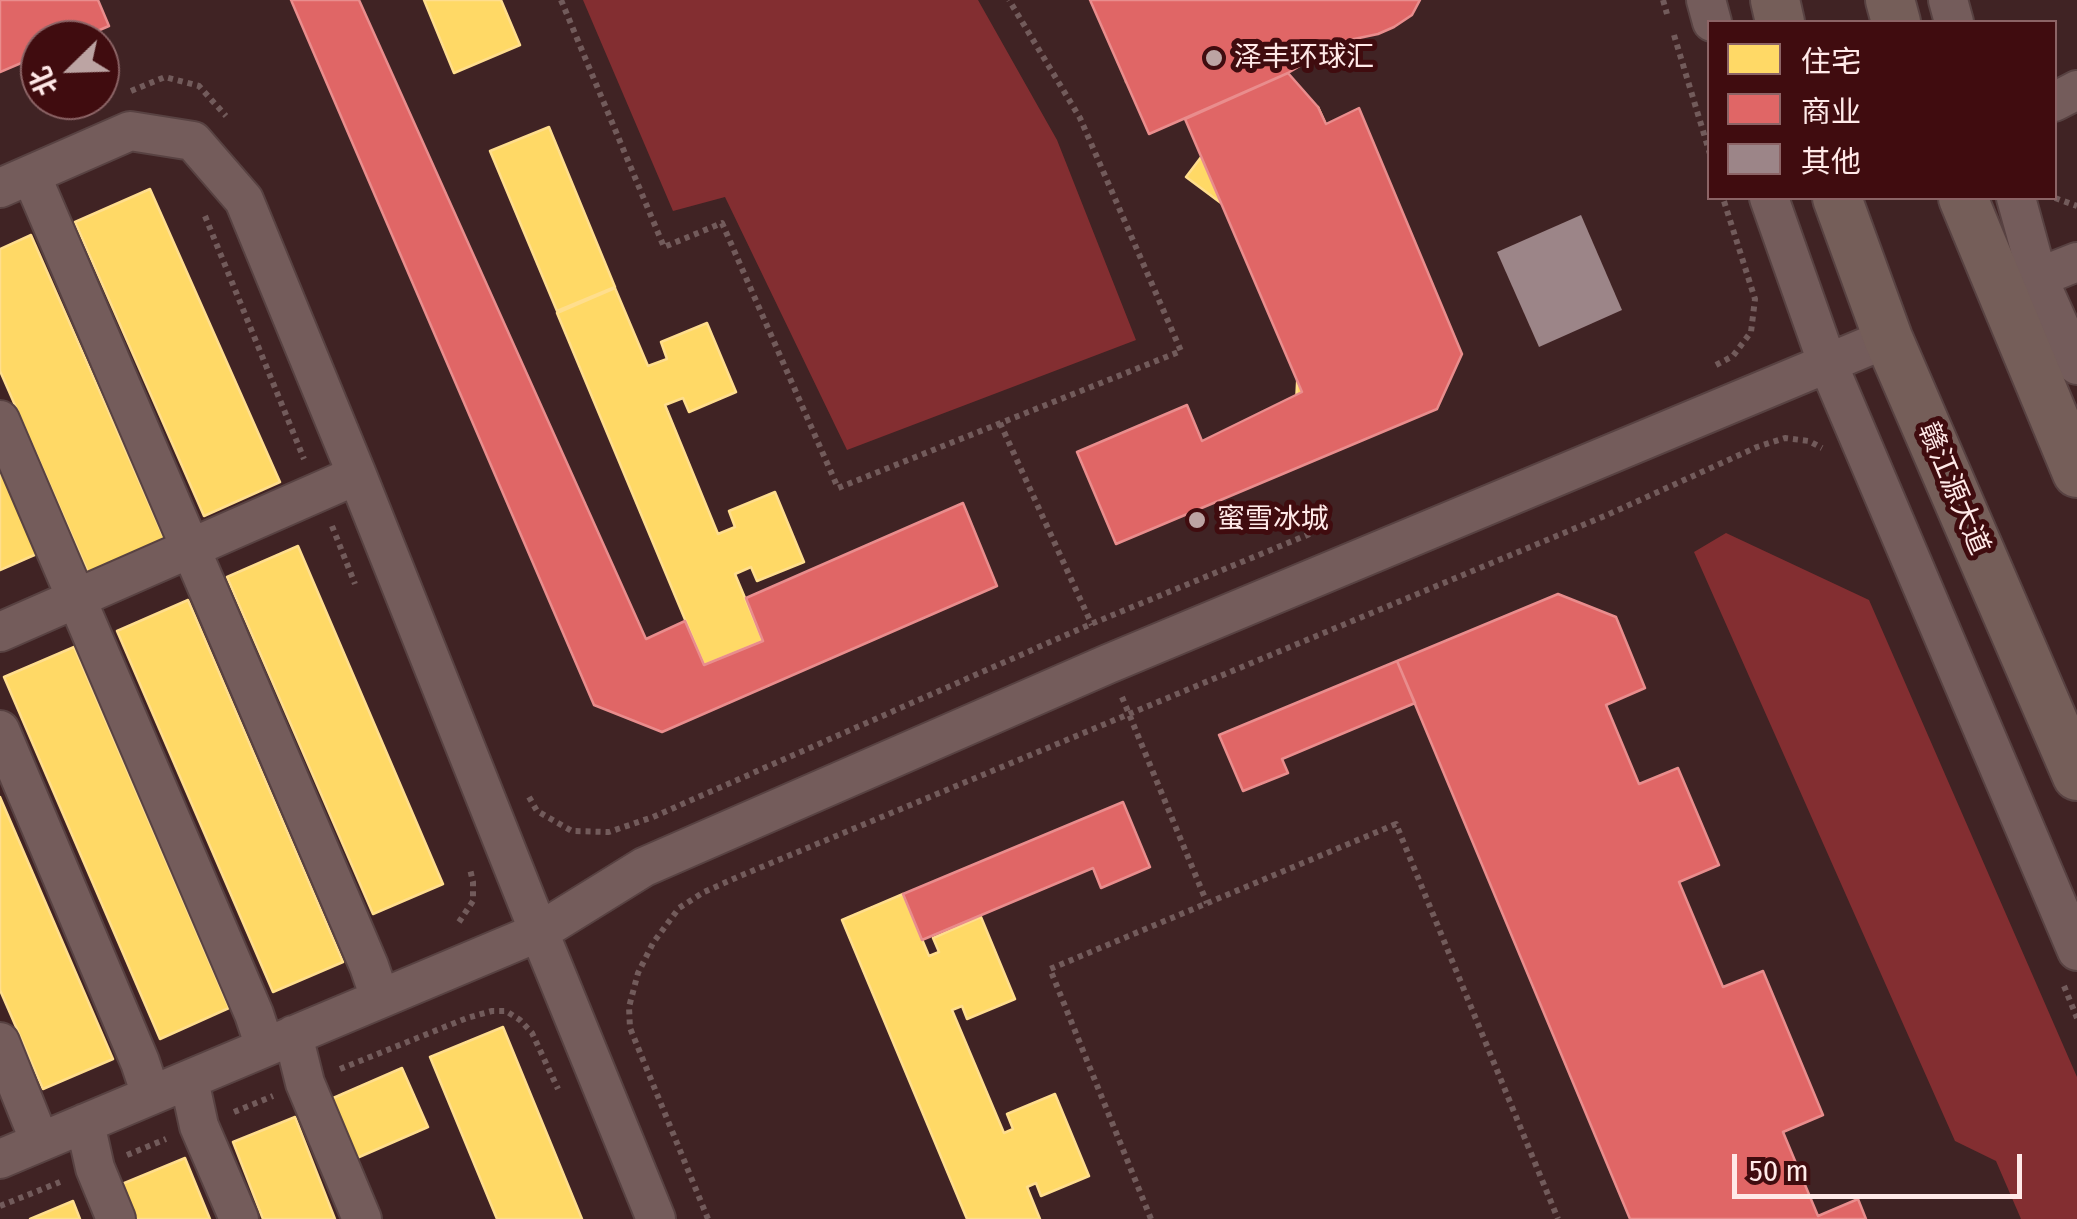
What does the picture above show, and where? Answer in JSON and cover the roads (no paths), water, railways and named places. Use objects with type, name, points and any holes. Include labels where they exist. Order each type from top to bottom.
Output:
[{"type":"main road","name":"赣江源大道","points":[[1838,200],[1888,338],[2077,776]]},
{"type":"main road","points":[[1964,200],[2019,285],[2077,473]]},
{"type":"street","points":[[380,998],[191,548],[16,181],[130,132],[192,142],[244,200],[656,1219]]},
{"type":"street","points":[[1770,200],[1827,362],[2069,966]]},
{"type":"street","points":[[2016,200],[2019,285],[2077,364]]},
{"type":"street","points":[[2019,285],[2077,262]]},
{"type":"street","points":[[0,1159],[538,932],[644,867],[1108,664],[1888,338]]},
{"type":"street","points":[[0,420],[254,1014],[279,1041],[304,1084],[362,1219]]},
{"type":"street","points":[[0,632],[357,475]]},
{"type":"street","points":[[0,730],[151,1095]]},
{"type":"street","points":[[0,1042],[40,1142]]},
{"type":"street","points":[[189,1080],[199,1126],[238,1219]]},
{"type":"street","points":[[85,1123],[95,1168],[116,1219]]},
{"type":"place","name":"泽丰环球汇","points":[[1214,58]]},
{"type":"place","name":"蜜雪冰城","points":[[1197,520]]}]
